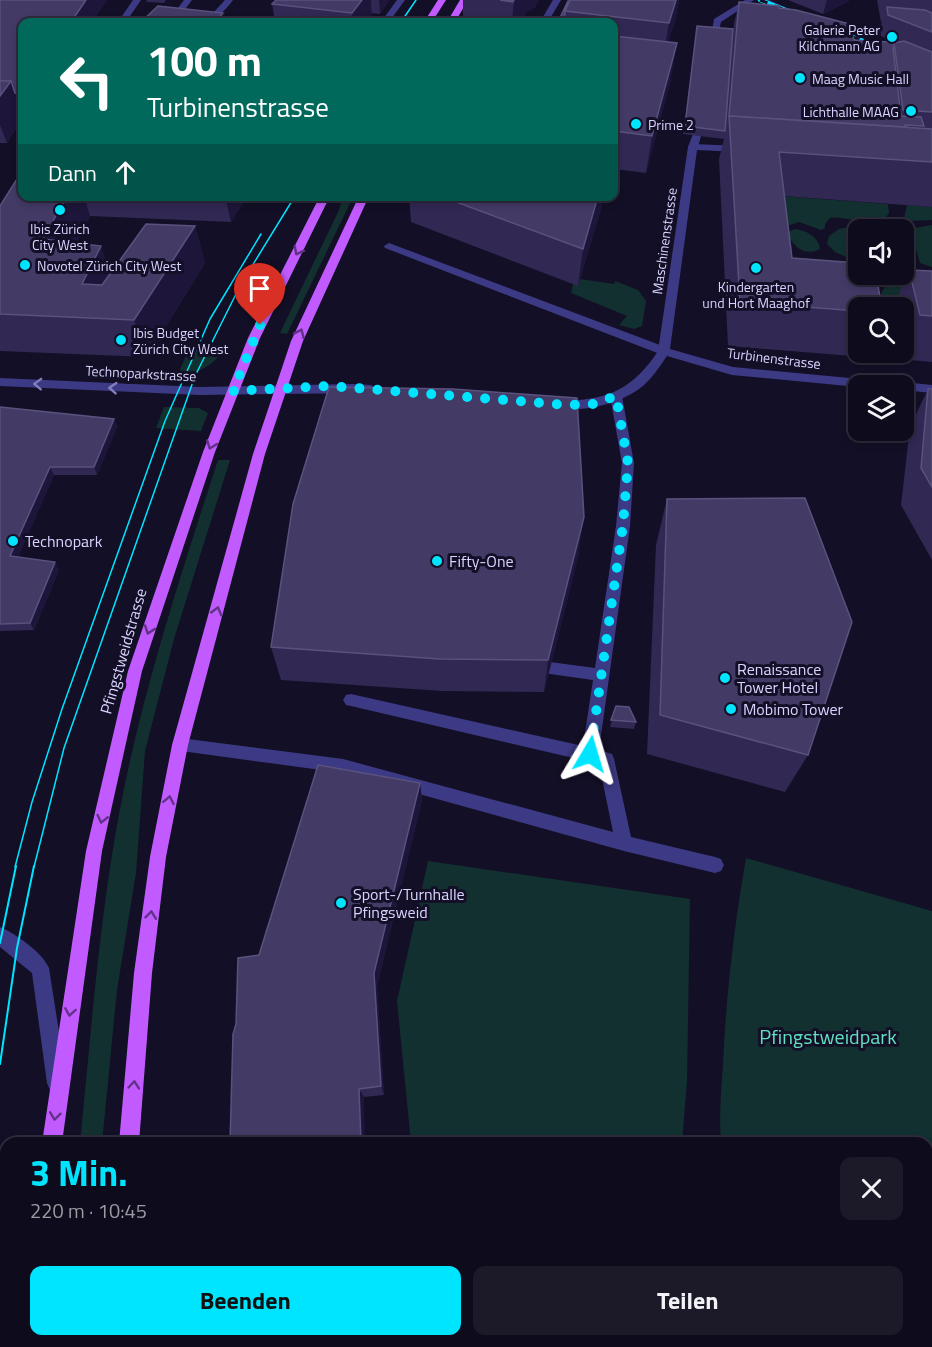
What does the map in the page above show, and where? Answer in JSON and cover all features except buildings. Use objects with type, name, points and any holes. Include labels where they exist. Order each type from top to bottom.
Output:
[{"type":"main road","points":[[431,18],[442,0]]},
{"type":"main road","points":[[453,18],[464,0]]},
{"type":"main road","name":"Pfingstweidstrasse","points":[[53,1137],[94,851],[135,671],[209,452],[254,338],[322,201]]},
{"type":"main road","points":[[129,1137],[143,973],[156,868],[180,745],[259,454],[281,388],[297,341],[362,201]]},
{"type":"street","points":[[125,18],[137,0]]},
{"type":"street","points":[[178,18],[176,16],[188,0]]},
{"type":"street","points":[[210,18],[216,15],[229,0]]},
{"type":"street","points":[[388,18],[401,0]]},
{"type":"street","points":[[546,18],[557,0]]},
{"type":"street","points":[[714,35],[717,21],[750,0]]},
{"type":"street","points":[[762,0],[817,22]]},
{"type":"street","points":[[796,14],[809,8]]},
{"type":"street","points":[[827,26],[890,51]]},
{"type":"street","name":"Maschinenstrasse","points":[[664,351],[694,141],[752,150]]},
{"type":"street","name":"Turbinenstrasse","points":[[389,246],[664,351],[732,371],[848,382]]},
{"type":"street","points":[[545,403],[593,404],[616,396],[633,387],[648,375],[664,351]]},
{"type":"street","name":"Technoparkstrasse","points":[[0,382],[151,390],[233,391],[281,388]]},
{"type":"street","points":[[281,388],[330,386],[381,390]]},
{"type":"street","points":[[914,387],[932,389]]},
{"type":"street","points":[[590,754],[623,525],[628,463],[616,396]]},
{"type":"street","points":[[550,668],[600,675]]},
{"type":"street","points":[[351,700],[606,759],[624,843]]},
{"type":"street","points":[[180,745],[343,766],[624,843],[715,865]]},
{"type":"street","points":[[0,936],[40,968],[58,1089]]},
{"type":"green space","points":[[767,195],[888,204],[889,213],[884,219],[830,218],[825,228],[821,230],[799,222],[783,227]]},
{"type":"green space","points":[[342,201],[351,201],[287,334],[280,333]]},
{"type":"green space","points":[[907,205],[932,207],[932,220],[914,221],[904,218]]},
{"type":"green space","points":[[932,225],[932,267],[920,263],[914,248],[914,228]]},
{"type":"green space","points":[[848,227],[848,258],[835,252],[827,244],[829,236],[839,229]]},
{"type":"green space","points":[[794,229],[811,235],[817,241],[820,249],[809,252],[796,246],[787,233]]},
{"type":"green space","points":[[580,279],[614,284],[615,281],[638,290],[646,301],[642,326],[634,329],[619,325],[627,316],[571,293],[573,284]]},
{"type":"green space","points":[[886,285],[907,285],[905,297],[881,297]]},
{"type":"green space","points":[[191,345],[223,348],[210,365],[176,378]]},
{"type":"green space","points":[[164,407],[199,408],[208,413],[201,431],[156,428]]},
{"type":"green space","points":[[218,460],[230,460],[174,639],[145,751],[136,873],[117,990],[103,1137],[81,1137],[101,937],[119,814],[150,679]]},
{"type":"green space","name":"Pfingstweidpark","points":[[746,858],[932,911],[932,1137],[721,1137],[724,1039],[734,935]]},
{"type":"green space","points":[[428,861],[690,899],[687,1082],[682,1137],[410,1137],[397,1001]]},
{"type":"tram line","points":[[404,18],[416,0]]},
{"type":"tram line","points":[[34,867],[64,748],[195,376],[241,284],[292,201]]},
{"type":"tram line","points":[[15,867],[32,802],[62,709],[165,421],[210,319],[261,234]]},
{"type":"tram line","points":[[0,943],[16,866]]},
{"type":"tram line","points":[[0,1064],[17,948],[34,866]]},
{"type":"railway","points":[[760,0],[798,15]]},
{"type":"railway","points":[[837,31],[876,46]]},
{"type":"place","name":"Galerie Peter Kilchmann AG","points":[[892,37]]},
{"type":"place","name":"Maag Music Hall","points":[[800,78]]},
{"type":"place","name":"Lichthalle MAAG","points":[[911,111]]},
{"type":"place","name":"Prime 2","points":[[636,124]]},
{"type":"place","name":"Ibis Zürich City West","points":[[60,210]]},
{"type":"place","name":"Novotel Zürich City West","points":[[25,265]]},
{"type":"place","name":"Kindergarten und Hort Maaghof","points":[[756,268]]},
{"type":"place","name":"Ibis Budget Zürich City West","points":[[121,340]]},
{"type":"place","name":"Technopark","points":[[13,541]]},
{"type":"place","name":"Fifty-One","points":[[437,561]]},
{"type":"place","name":"Renaissance Tower Hotel","points":[[725,678]]},
{"type":"place","name":"Mobimo Tower","points":[[731,709]]},
{"type":"place","name":"Sport-/Turnhalle Pfingsweid","points":[[341,903]]},
{"type":"route","points":[[260,325],[233,391],[330,386],[567,405],[593,404],[616,396],[628,463],[623,525],[590,754]]}]
